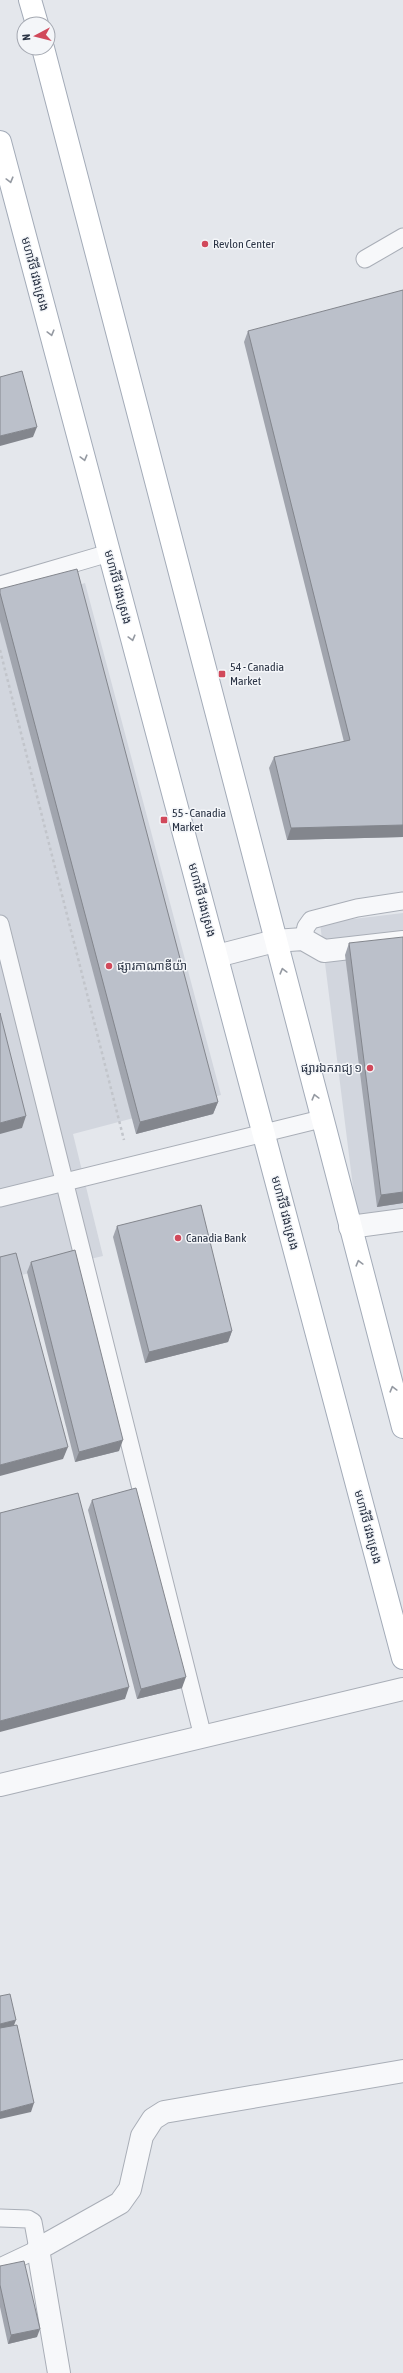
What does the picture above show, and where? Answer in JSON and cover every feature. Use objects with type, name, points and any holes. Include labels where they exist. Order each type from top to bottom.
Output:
[{"type":"main road","points":[[30,0],[34,16]]},
{"type":"main road","points":[[45,56],[321,1119],[403,1427]]},
{"type":"main road","name":"មហាវិថី វេងស្រេង","points":[[0,142],[403,1658]]},
{"type":"street","points":[[217,956],[275,941],[303,939],[324,951],[403,942]]},
{"type":"street","points":[[350,1227],[403,1220]]},
{"type":"street","points":[[0,1785],[403,1689]]},
{"type":"street","points":[[59,2373],[38,2249],[120,2203],[130,2189],[142,2136],[153,2119],[164,2112],[403,2071]]},
{"type":"lane","points":[[365,260],[403,237]]},
{"type":"lane","points":[[0,585],[109,553]]},
{"type":"lane","points":[[303,939],[306,926],[311,920],[357,908],[403,901]]},
{"type":"lane","points":[[0,924],[203,1737]]},
{"type":"lane","points":[[0,1198],[321,1119]]},
{"type":"lane","points":[[0,2218],[28,2219],[33,2222],[38,2249],[0,2267]]},
{"type":"path","points":[[0,650],[131,1166]]},
{"type":"shaded area","name":"ផ្សារកាណាឌីយ៉ា","points":[[85,583],[221,1095],[73,1134],[103,1256],[0,1280],[0,610]]},
{"type":"shaded area","name":"ផ្សារឯករាជ្យ ១","points":[[403,913],[403,1213],[357,1219],[320,923]]},
{"type":"building","points":[[403,290],[403,825],[291,828],[274,757],[350,740],[248,331]]},
{"type":"building","points":[[22,371],[37,427],[0,436],[0,377]]},
{"type":"building","points":[[77,569],[218,1102],[140,1122],[0,593],[0,589]]},
{"type":"building","points":[[403,937],[403,1192],[381,1195],[349,943]]},
{"type":"building","points":[[0,1013],[26,1116],[0,1123]]},
{"type":"building","points":[[201,1205],[232,1331],[149,1352],[117,1226]]},
{"type":"building","points":[[75,1250],[123,1440],[79,1452],[31,1262]]},
{"type":"building","points":[[16,1253],[68,1447],[0,1465],[0,1257]]},
{"type":"building","points":[[136,1488],[186,1677],[141,1689],[92,1500]]},
{"type":"building","points":[[78,1493],[129,1687],[0,1721],[0,1513]]},
{"type":"building","points":[[10,1994],[16,2020],[0,2024],[0,1996]]},
{"type":"building","points":[[17,2025],[34,2103],[0,2112],[0,2028]]},
{"type":"building","points":[[24,2261],[40,2329],[11,2335],[0,2285],[0,2266]]},
{"type":"place","name":"Revlon Center","points":[[205,244]]},
{"type":"place","name":"54 - Canadia Market","points":[[222,674]]},
{"type":"place","name":"55 - Canadia Market","points":[[164,820]]},
{"type":"place","name":"ផ្សារកាណាឌីយ៉ា","points":[[109,966]]},
{"type":"place","name":"ផ្សារឯករាជ្យ ១","points":[[370,1068]]},
{"type":"place","name":"Canadia Bank","points":[[178,1238]]}]
